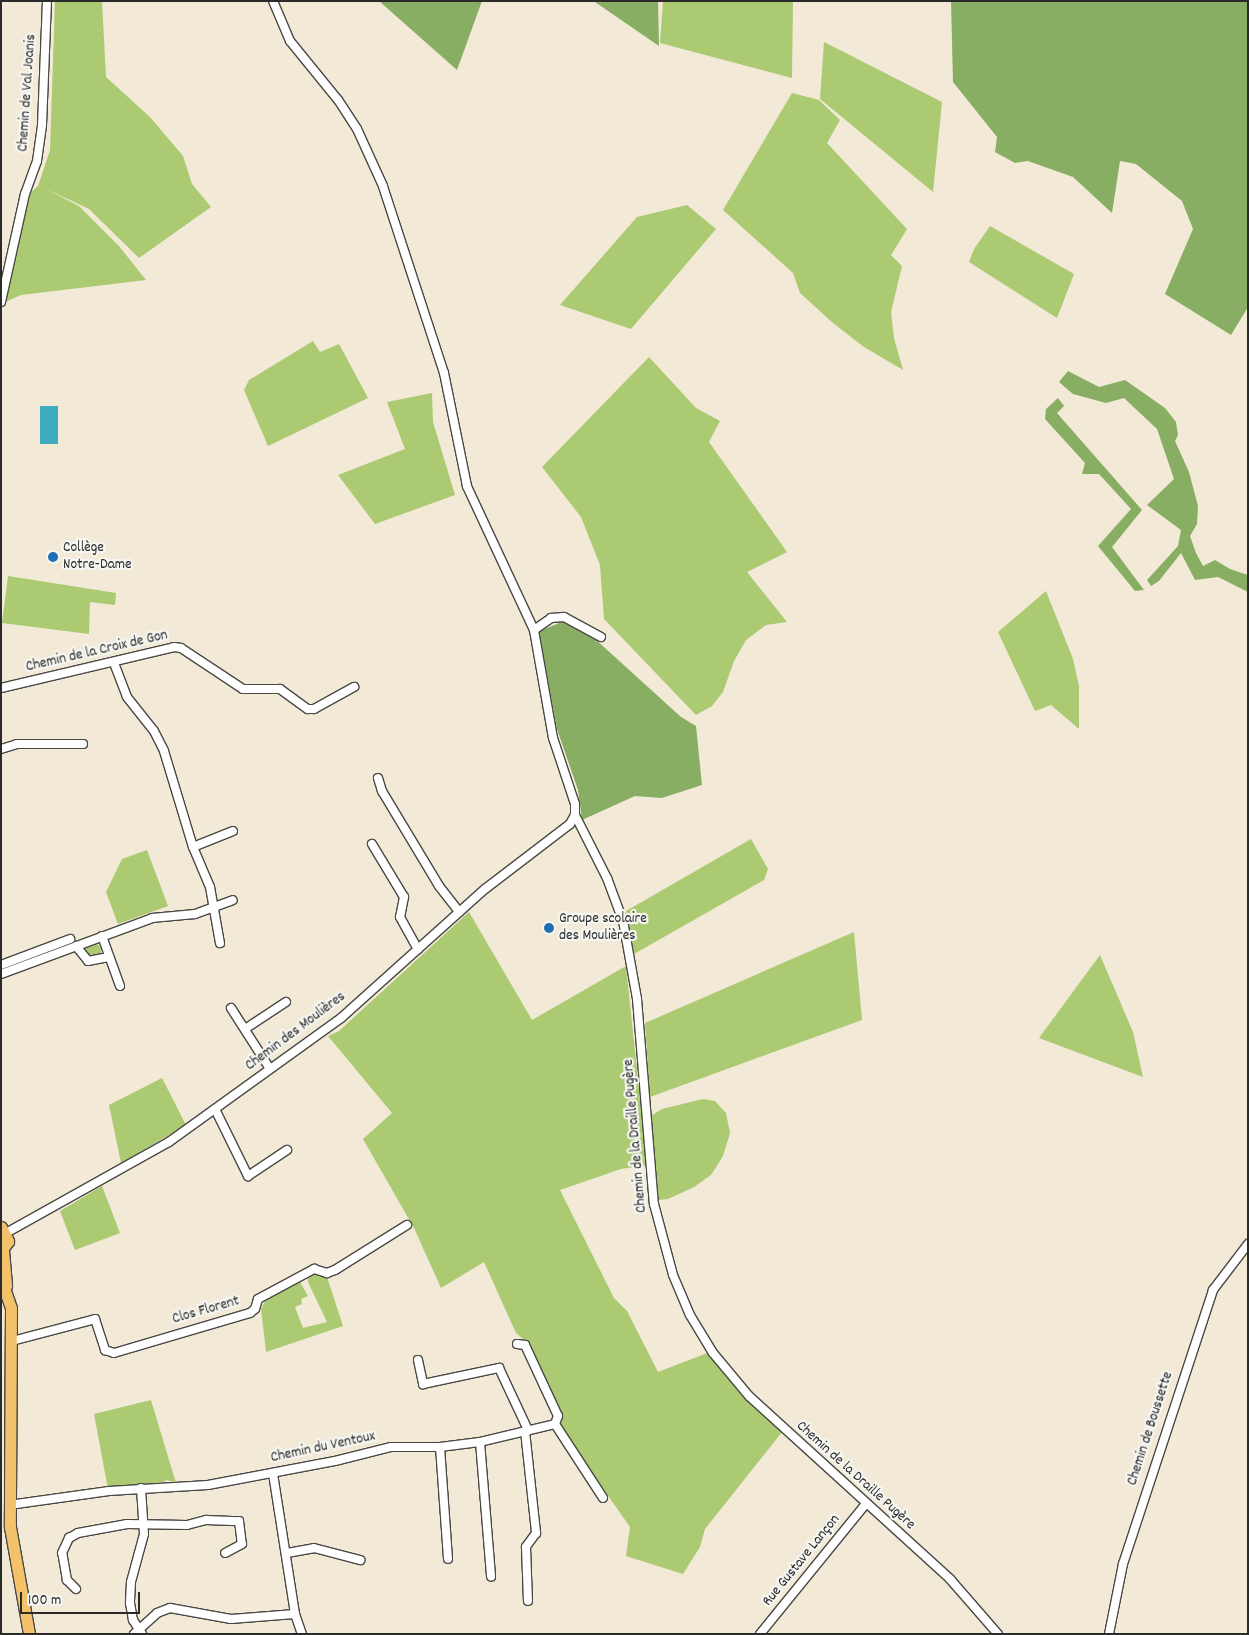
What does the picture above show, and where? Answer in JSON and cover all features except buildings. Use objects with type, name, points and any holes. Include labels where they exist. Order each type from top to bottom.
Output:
[{"type":"main road","points":[[4,1230],[8,1241],[2,1251],[4,1283],[11,1308],[12,1341],[9,1505],[16,1565],[29,1634]]},
{"type":"street","name":"Chemin de Val Joanis","points":[[1,302],[23,204],[37,161],[42,125],[47,1]]},
{"type":"street","name":"Chemin de la Draille Pugère","points":[[273,1],[290,41],[338,100],[356,129],[383,186],[444,373],[467,486],[534,630],[553,738],[575,804],[575,815],[607,878],[623,922],[637,999],[654,1204],[673,1275],[699,1330],[730,1373],[780,1427],[950,1579],[998,1634]]},
{"type":"street","points":[[534,630],[551,618],[564,617],[601,637]]},
{"type":"street","name":"Chemin de la Croix de Gon","points":[[1,688],[114,663],[163,648],[181,648],[243,689],[280,689],[308,710],[314,709],[354,687]]},
{"type":"street","points":[[114,663],[127,697],[154,732],[164,752],[193,847],[210,887],[212,910],[220,943]]},
{"type":"street","points":[[1,749],[17,744],[83,744]]},
{"type":"street","points":[[378,778],[382,791],[434,878],[459,912]]},
{"type":"street","name":"Chemin des Moulières","points":[[4,1230],[169,1142],[341,1018],[459,912],[570,824],[575,815]]},
{"type":"street","points":[[193,847],[233,832]]},
{"type":"street","points":[[372,844],[404,897],[400,917],[418,949]]},
{"type":"street","points":[[1,974],[164,915],[196,914],[212,910],[233,900]]},
{"type":"street","points":[[102,936],[120,986]]},
{"type":"street","points":[[1,965],[70,939]]},
{"type":"street","points":[[76,946],[88,961],[109,957]]},
{"type":"street","points":[[244,1029],[286,1002]]},
{"type":"street","points":[[231,1008],[270,1069]]},
{"type":"street","points":[[215,1109],[244,1174],[251,1176],[287,1150]]},
{"type":"street","name":"Clos Florent","points":[[12,1341],[95,1319],[105,1350],[114,1353],[250,1313],[258,1299],[314,1269],[327,1273],[335,1270],[407,1225]]},
{"type":"street","name":"Chemin de Boussette","points":[[1109,1634],[1122,1564],[1213,1290],[1248,1244]]},
{"type":"street","points":[[517,1344],[525,1346],[558,1416],[555,1424],[603,1498]]},
{"type":"street","points":[[418,1360],[424,1384],[499,1368],[526,1431],[536,1533],[526,1546],[528,1601]]},
{"type":"street","name":"Chemin du Ventoux","points":[[9,1505],[141,1488],[208,1485],[273,1474],[391,1447],[440,1447],[480,1442],[555,1424]]},
{"type":"street","points":[[480,1442],[491,1577]]},
{"type":"street","points":[[440,1447],[448,1559]]},
{"type":"street","points":[[273,1474],[287,1553],[295,1614],[302,1634]]},
{"type":"street","points":[[138,1632],[130,1603],[144,1525],[141,1488]]},
{"type":"street","name":"Rue Gustave Lançon","points":[[760,1634],[865,1505]]},
{"type":"street","points":[[76,1589],[67,1580],[62,1553],[69,1538],[127,1524],[187,1525],[206,1520],[239,1522],[242,1544],[225,1553]]},
{"type":"street","points":[[287,1553],[314,1548],[360,1560]]},
{"type":"street","points":[[138,1632],[156,1613],[170,1608],[231,1619],[295,1614]]},
{"type":"green space","points":[[55,1],[102,1],[106,77],[150,117],[183,156],[192,184],[211,207],[139,258],[89,209],[44,188],[79,206],[119,246],[146,280],[21,295],[3,303],[29,194],[38,186],[50,150]]},
{"type":"green space","points":[[379,1],[482,1],[457,70]]},
{"type":"green space","points":[[589,1],[658,1],[659,46],[595,2]]},
{"type":"green space","points":[[663,1],[793,1],[792,78],[660,43]]},
{"type":"green space","points":[[951,1],[1248,1],[1248,307],[1231,335],[1165,294],[1193,229],[1182,201],[1136,164],[1120,161],[1112,213],[1073,177],[1028,161],[1015,163],[995,152],[997,137],[953,82]]},
{"type":"green space","points":[[824,42],[942,102],[933,192],[820,99]]},
{"type":"green space","points":[[792,93],[819,100],[840,120],[827,143],[907,229],[891,255],[902,266],[891,312],[894,338],[903,370],[864,347],[833,323],[800,293],[793,273],[723,210]]},
{"type":"green space","points":[[687,205],[716,229],[631,329],[560,305],[637,217]]},
{"type":"green space","points":[[990,226],[1074,274],[1057,318],[969,262],[974,249]]},
{"type":"green space","points":[[313,341],[320,352],[339,344],[368,398],[268,446],[244,390],[249,380]]},
{"type":"green space","points":[[649,357],[696,408],[720,421],[709,442],[787,552],[747,572],[787,622],[766,625],[746,640],[734,661],[723,692],[712,706],[696,715],[604,619],[600,565],[581,517],[542,467]]},
{"type":"green space","points":[[1068,371],[1099,387],[1125,380],[1165,408],[1176,422],[1178,435],[1175,441],[1189,472],[1198,506],[1197,524],[1190,536],[1196,553],[1203,566],[1215,560],[1230,569],[1248,575],[1248,592],[1218,577],[1195,580],[1181,553],[1159,581],[1151,586],[1147,580],[1178,546],[1181,530],[1147,505],[1174,479],[1157,429],[1124,398],[1106,403],[1073,394],[1059,382]]},
{"type":"green space","points":[[432,393],[433,422],[455,495],[375,524],[338,475],[405,449],[387,402]]},
{"type":"green space","points":[[1058,398],[1064,406],[1057,413],[1142,510],[1112,547],[1144,590],[1135,591],[1098,546],[1131,509],[1099,474],[1082,474],[1085,463],[1045,419],[1046,409]]},
{"type":"green space","points":[[8,576],[116,593],[115,605],[90,602],[89,634],[2,623]]},
{"type":"green space","points":[[1046,591],[1073,659],[1079,686],[1079,729],[1051,705],[1035,711],[998,632]]},
{"type":"green space","points":[[562,622],[594,638],[681,717],[696,726],[702,785],[662,798],[635,796],[582,820],[578,790],[557,729],[539,631]]},
{"type":"green space","points":[[751,839],[768,869],[764,880],[634,954],[626,911]]},
{"type":"green space","points":[[147,850],[168,906],[118,924],[106,892],[122,859]]},
{"type":"green space","points":[[469,912],[532,1020],[626,966],[647,1165],[621,1169],[560,1190],[614,1298],[627,1311],[658,1372],[710,1352],[752,1405],[782,1432],[705,1529],[700,1547],[683,1574],[626,1556],[630,1527],[560,1427],[561,1417],[527,1342],[516,1333],[484,1262],[441,1288],[414,1228],[363,1139],[392,1113],[328,1036],[339,1031]]},
{"type":"green space","points":[[854,932],[862,1020],[650,1097],[645,1023]]},
{"type":"green space","points":[[93,943],[99,945],[101,951],[99,957],[93,959],[87,957],[85,951],[87,945]]},
{"type":"green space","points":[[1100,955],[1133,1032],[1143,1077],[1039,1038]]},
{"type":"green space","points":[[162,1078],[186,1125],[121,1163],[109,1105]]},
{"type":"green space","points":[[703,1099],[715,1101],[726,1113],[730,1133],[723,1156],[711,1175],[694,1187],[668,1199],[658,1200],[649,1117],[662,1109]]},
{"type":"green space","points":[[102,1186],[120,1233],[75,1250],[60,1211]]},
{"type":"green space","points":[[315,1273],[327,1277],[343,1326],[266,1352],[261,1309],[265,1301],[300,1282],[308,1296],[301,1299],[302,1304],[295,1307],[303,1328],[327,1322],[308,1282],[308,1277]]},
{"type":"green space","points":[[151,1400],[176,1483],[167,1480],[155,1485],[108,1489],[94,1414]]},
{"type":"water","points":[[40,406],[58,406],[58,444],[40,444]]},
{"type":"place","name":"Collège Notre-Dame","points":[[53,557]]},
{"type":"place","name":"Groupe scolaire des Moulières","points":[[549,928]]}]
